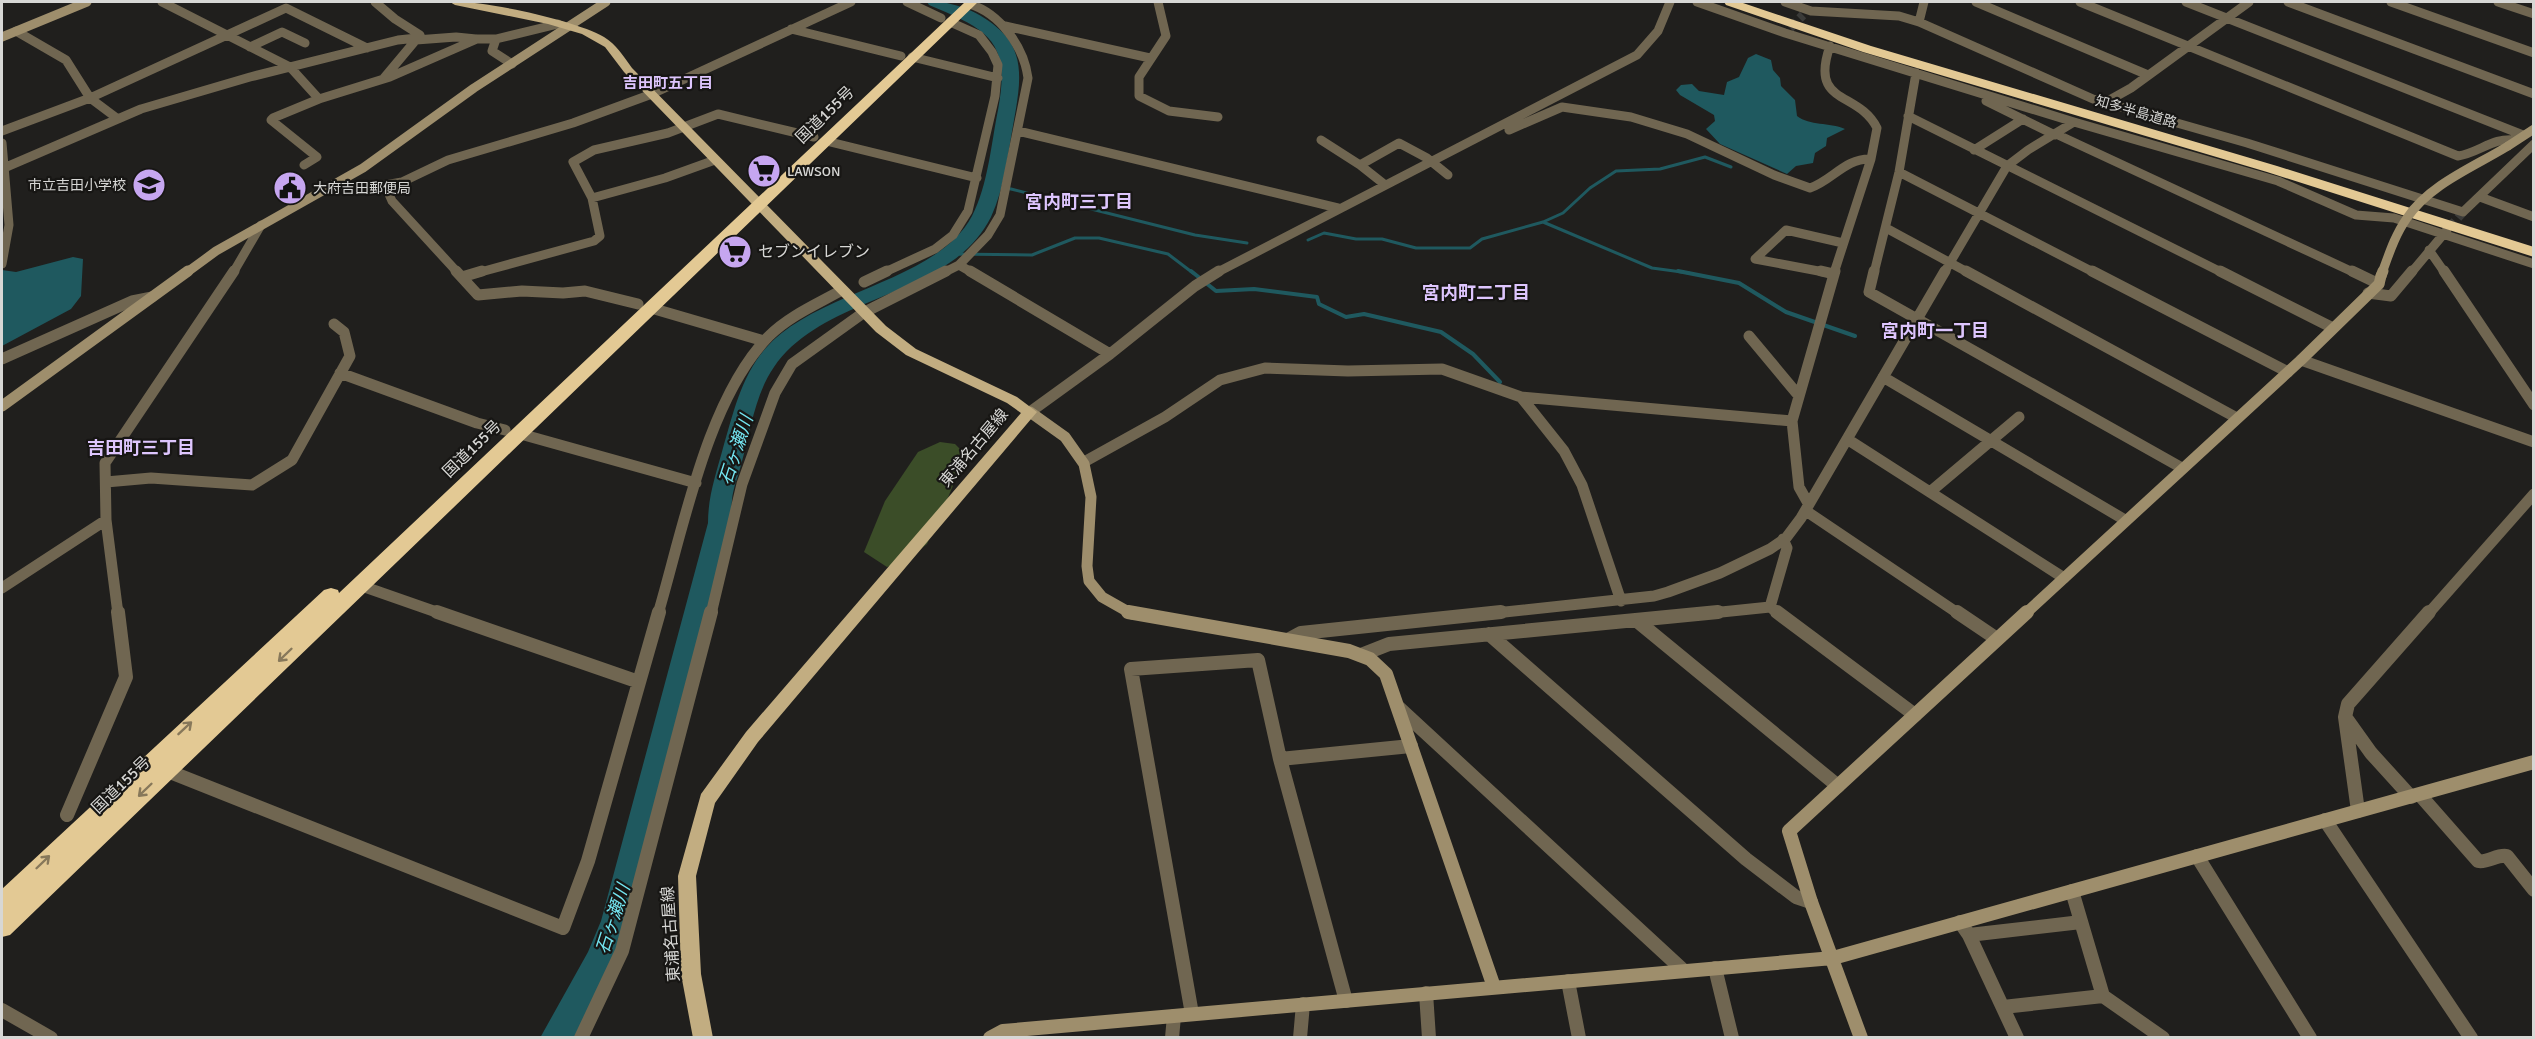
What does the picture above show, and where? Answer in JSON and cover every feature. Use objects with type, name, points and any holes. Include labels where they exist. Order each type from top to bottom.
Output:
[{"type":"highway","name":"知多半島道路","points":[[1730,2],[1868,49],[2272,169],[2534,252]]},
{"type":"highway","name":"知多半島道路","points":[[1751,2],[1914,55],[2306,171],[2534,244]]},
{"type":"highway","name":"国道155号","points":[[2,903],[511,432],[965,3]]},
{"type":"highway","name":"国道155号","points":[[2,927],[359,585],[511,432]]},
{"type":"main road","name":"東浦名古屋線","points":[[455,2],[564,25],[606,43],[628,70],[862,311],[911,352],[1012,400],[1030,412],[752,737],[707,800],[687,876],[691,974],[704,1038]]},
{"type":"street","points":[[2,37],[87,2]]},
{"type":"street","points":[[162,2],[290,67],[319,99]]},
{"type":"street","points":[[375,2],[395,19],[420,35],[383,79]]},
{"type":"street","points":[[2,406],[216,251],[363,168],[564,25],[606,2]]},
{"type":"street","points":[[332,186],[385,185],[402,182],[448,160],[573,123],[652,94],[851,2]]},
{"type":"street","points":[[864,282],[925,255],[953,235],[968,211],[998,78],[997,61],[979,35],[907,2]]},
{"type":"street","points":[[1158,2],[1166,36],[1158,52],[1150,57],[1141,75],[1139,96],[1169,111],[1218,117]]},
{"type":"street","points":[[1494,987],[1386,674],[1370,659],[1361,655],[1288,640],[1133,614],[1102,597],[1093,589],[1087,572],[1093,502],[1089,475],[1084,462],[1057,428],[1030,412],[1110,354],[1195,286],[1338,208],[1637,55],[1661,29],[1670,2]]},
{"type":"street","points":[[1697,2],[2074,122],[2278,181],[2356,215],[2394,218],[2445,231],[2534,264]]},
{"type":"street","points":[[1785,2],[1805,12],[1899,16],[1919,22],[2106,102],[2247,143],[2463,212],[2534,144]]},
{"type":"street","points":[[1919,22],[1924,2]]},
{"type":"street","points":[[1976,2],[2148,75]]},
{"type":"street","points":[[2080,2],[2458,156],[2467,156],[2495,140],[2507,138],[2516,140]]},
{"type":"street","points":[[2186,2],[2516,140]]},
{"type":"street","points":[[2106,102],[2148,75],[2249,2]]},
{"type":"street","points":[[2288,2],[2534,94]]},
{"type":"street","points":[[2391,2],[2534,53]]},
{"type":"street","points":[[2498,2],[2534,14]]},
{"type":"street","points":[[581,1038],[622,951],[742,484],[775,393],[792,364],[862,311],[959,265],[988,235],[1000,215],[1028,78],[1027,66],[1017,41],[1002,25],[977,6],[965,3]]},
{"type":"street","points":[[2,131],[90,98],[286,8],[367,48]]},
{"type":"street","points":[[4,168],[141,109],[290,67],[367,48],[417,39],[456,37],[496,39],[564,25]]},
{"type":"street","points":[[1002,25],[1150,57]]},
{"type":"street","points":[[791,29],[998,78]]},
{"type":"street","points":[[16,31],[66,60],[90,98],[118,119]]},
{"type":"street","points":[[250,47],[282,32],[305,43]]},
{"type":"street","points":[[304,165],[317,157],[271,120],[319,99],[383,79],[477,39]]},
{"type":"street","points":[[496,39],[492,51],[512,64]]},
{"type":"street","points":[[1830,46],[1823,69],[1829,86],[1835,93],[1872,118],[1877,125],[1871,159],[1842,243],[1792,421],[1799,488],[1807,507],[1997,639]]},
{"type":"street","points":[[1916,73],[1899,172],[1869,292],[2182,468]]},
{"type":"street","points":[[1971,90],[1973,95],[2055,134],[2380,280]]},
{"type":"street","points":[[1461,145],[1469,148],[1475,146],[1562,107],[1631,117],[1688,134],[1774,176],[1805,187],[1818,185],[1854,159],[1871,159]]},
{"type":"street","points":[[462,277],[594,241],[600,236],[592,198],[573,162],[574,159],[594,151],[684,127],[718,114],[977,178]]},
{"type":"street","points":[[1908,116],[2333,328]]},
{"type":"street","points":[[1974,150],[2023,119]]},
{"type":"street","points":[[1288,640],[1301,633],[1621,601],[1671,592],[1753,556],[1784,539],[1807,507],[2007,166],[2028,150],[2074,122]]},
{"type":"street","points":[[1861,1038],[1811,902],[1789,831],[2301,360],[2380,280],[2395,240],[2413,210],[2430,194],[2534,129]]},
{"type":"street","points":[[1018,131],[1338,208]]},
{"type":"street","points":[[1321,140],[1360,165],[1384,184]]},
{"type":"street","points":[[2,143],[9,225],[2,264]]},
{"type":"street","points":[[1360,165],[1399,143],[1430,161],[1448,175]]},
{"type":"street","points":[[592,198],[665,178],[715,160]]},
{"type":"street","points":[[1899,172],[2288,372]]},
{"type":"street","points":[[385,185],[392,201],[478,295],[522,291],[562,293],[585,291],[764,341]]},
{"type":"street","points":[[2480,197],[2534,217]]},
{"type":"street","points":[[67,814],[126,676],[106,519],[105,464],[242,259],[261,225]]},
{"type":"street","points":[[1886,228],[2237,418]]},
{"type":"street","points":[[1834,274],[1755,259],[1786,230],[1842,243]]},
{"type":"street","points":[[2368,293],[2391,296],[2445,231]]},
{"type":"street","points":[[2429,250],[2534,405]]},
{"type":"street","points":[[959,265],[1110,354]]},
{"type":"street","points":[[165,770],[563,928],[586,874],[619,747],[696,483],[723,410],[764,341],[784,325],[842,291]]},
{"type":"street","points":[[2,359],[132,301],[152,297]]},
{"type":"street","points":[[106,482],[151,478],[252,485],[292,460],[350,356],[344,332],[334,324]]},
{"type":"street","points":[[1749,336],[1799,396]]},
{"type":"street","points":[[2301,360],[2534,442]]},
{"type":"street","points":[[1084,462],[1165,417],[1220,380],[1249,370],[1265,368],[1348,371],[1433,368],[1454,372],[1521,397],[1792,421]]},
{"type":"street","points":[[339,373],[477,423],[696,483]]},
{"type":"street","points":[[1883,377],[2125,520]]},
{"type":"street","points":[[1521,397],[1564,451],[1582,485],[1621,601]]},
{"type":"street","points":[[1930,492],[2019,417]]},
{"type":"street","points":[[1847,438],[2064,578]]},
{"type":"street","points":[[2358,811],[2345,717],[2348,704],[2534,494]]},
{"type":"street","points":[[2,588],[106,519]]},
{"type":"street","points":[[1770,607],[1787,548],[1784,539]]},
{"type":"street","points":[[359,585],[639,682]]},
{"type":"street","points":[[1361,655],[1389,644],[1770,607],[1915,715]]},
{"type":"street","points":[[1636,620],[1838,786]]},
{"type":"street","points":[[1489,634],[1746,859],[1796,897],[1811,902]]},
{"type":"street","points":[[1192,1014],[1131,669],[1258,660],[1280,759],[1346,1000]]},
{"type":"street","points":[[1399,708],[1684,971]]},
{"type":"street","points":[[2345,717],[2372,753],[2478,861],[2482,862],[2502,855],[2507,856],[2534,890]]},
{"type":"street","points":[[1280,759],[1411,746]]},
{"type":"street","points":[[990,1038],[1003,1031],[1833,958],[2534,762]]},
{"type":"street","points":[[2325,820],[2470,1038]]},
{"type":"street","points":[[2197,856],[2310,1038]]},
{"type":"street","points":[[2072,891],[2103,996],[2163,1038]]},
{"type":"street","points":[[1960,922],[1969,935],[2016,1038]]},
{"type":"street","points":[[1969,935],[2081,922]]},
{"type":"street","points":[[1714,968],[1732,1038]]},
{"type":"street","points":[[1568,981],[1579,1038]]},
{"type":"street","points":[[1426,993],[1429,1038]]},
{"type":"street","points":[[2002,1007],[2103,996]]},
{"type":"street","points":[[1299,1038],[1303,1004]]},
{"type":"street","points":[[2,1010],[51,1038]]},
{"type":"street","points":[[1172,1038],[1174,1016]]},
{"type":"green space","points":[[940,442],[955,444],[960,449],[963,462],[941,514],[927,544],[908,559],[887,567],[864,552],[885,501],[918,452]]},
{"type":"water","points":[[1756,54],[1771,60],[1773,70],[1780,78],[1781,86],[1795,100],[1797,116],[1808,121],[1845,129],[1827,138],[1826,146],[1815,153],[1813,163],[1796,166],[1787,174],[1720,144],[1706,129],[1715,121],[1714,115],[1680,95],[1676,90],[1681,85],[1692,84],[1699,91],[1724,95],[1727,82],[1739,77],[1748,58]]},
{"type":"water","points":[[73,257],[83,259],[81,296],[71,309],[2,346],[2,270],[16,272]]},
{"type":"waterway","name":"石ヶ瀬川","points":[[556,1038],[599,962],[616,921],[720,523],[722,490],[747,404],[758,376],[774,352],[797,332],[824,315],[914,274],[964,241],[985,208],[990,194],[1007,109],[1011,86],[1011,66],[1007,51],[999,38],[988,28],[956,10],[935,2]]},
{"type":"waterway","points":[[1543,222],[1563,213],[1590,188],[1616,171],[1660,169],[1705,157],[1731,167]]},
{"type":"waterway","points":[[991,187],[1011,189],[1195,235],[1247,243]]},
{"type":"waterway","points":[[1308,240],[1324,233],[1356,239],[1382,239],[1416,248],[1470,248],[1482,239],[1543,222]]},
{"type":"waterway","points":[[1543,222],[1652,268],[1686,273]]},
{"type":"waterway","points":[[950,254],[1032,255],[1075,238],[1099,238],[1168,254],[1193,273]]},
{"type":"waterway","points":[[1191,271],[1216,291],[1254,289],[1317,297],[1319,304],[1346,317],[1364,314],[1441,332],[1473,354],[1500,382]]},
{"type":"waterway","points":[[1678,271],[1686,273]]},
{"type":"waterway","points":[[1686,273],[1739,283],[1786,312],[1855,336]]},
{"type":"tunnel","points":[[1790,28],[1803,15]]},
{"type":"tunnel","points":[[2449,228],[2463,212]]},
{"type":"place","name":"LAWSON","points":[[764,171]]},
{"type":"place","name":"市立吉田小学校","points":[[149,185]]},
{"type":"place","name":"大府吉田郵便局","points":[[290,188]]},
{"type":"place","name":"セブンイレブン","points":[[735,252]]},
{"type":"district","name":"吉田町五丁目","points":[[668,83]]},
{"type":"district","name":"宮内町三丁目","points":[[1079,202]]},
{"type":"district","name":"宮内町二丁目","points":[[1476,293]]},
{"type":"district","name":"宮内町一丁目","points":[[1935,331]]},
{"type":"district","name":"吉田町三丁目","points":[[141,448]]}]
